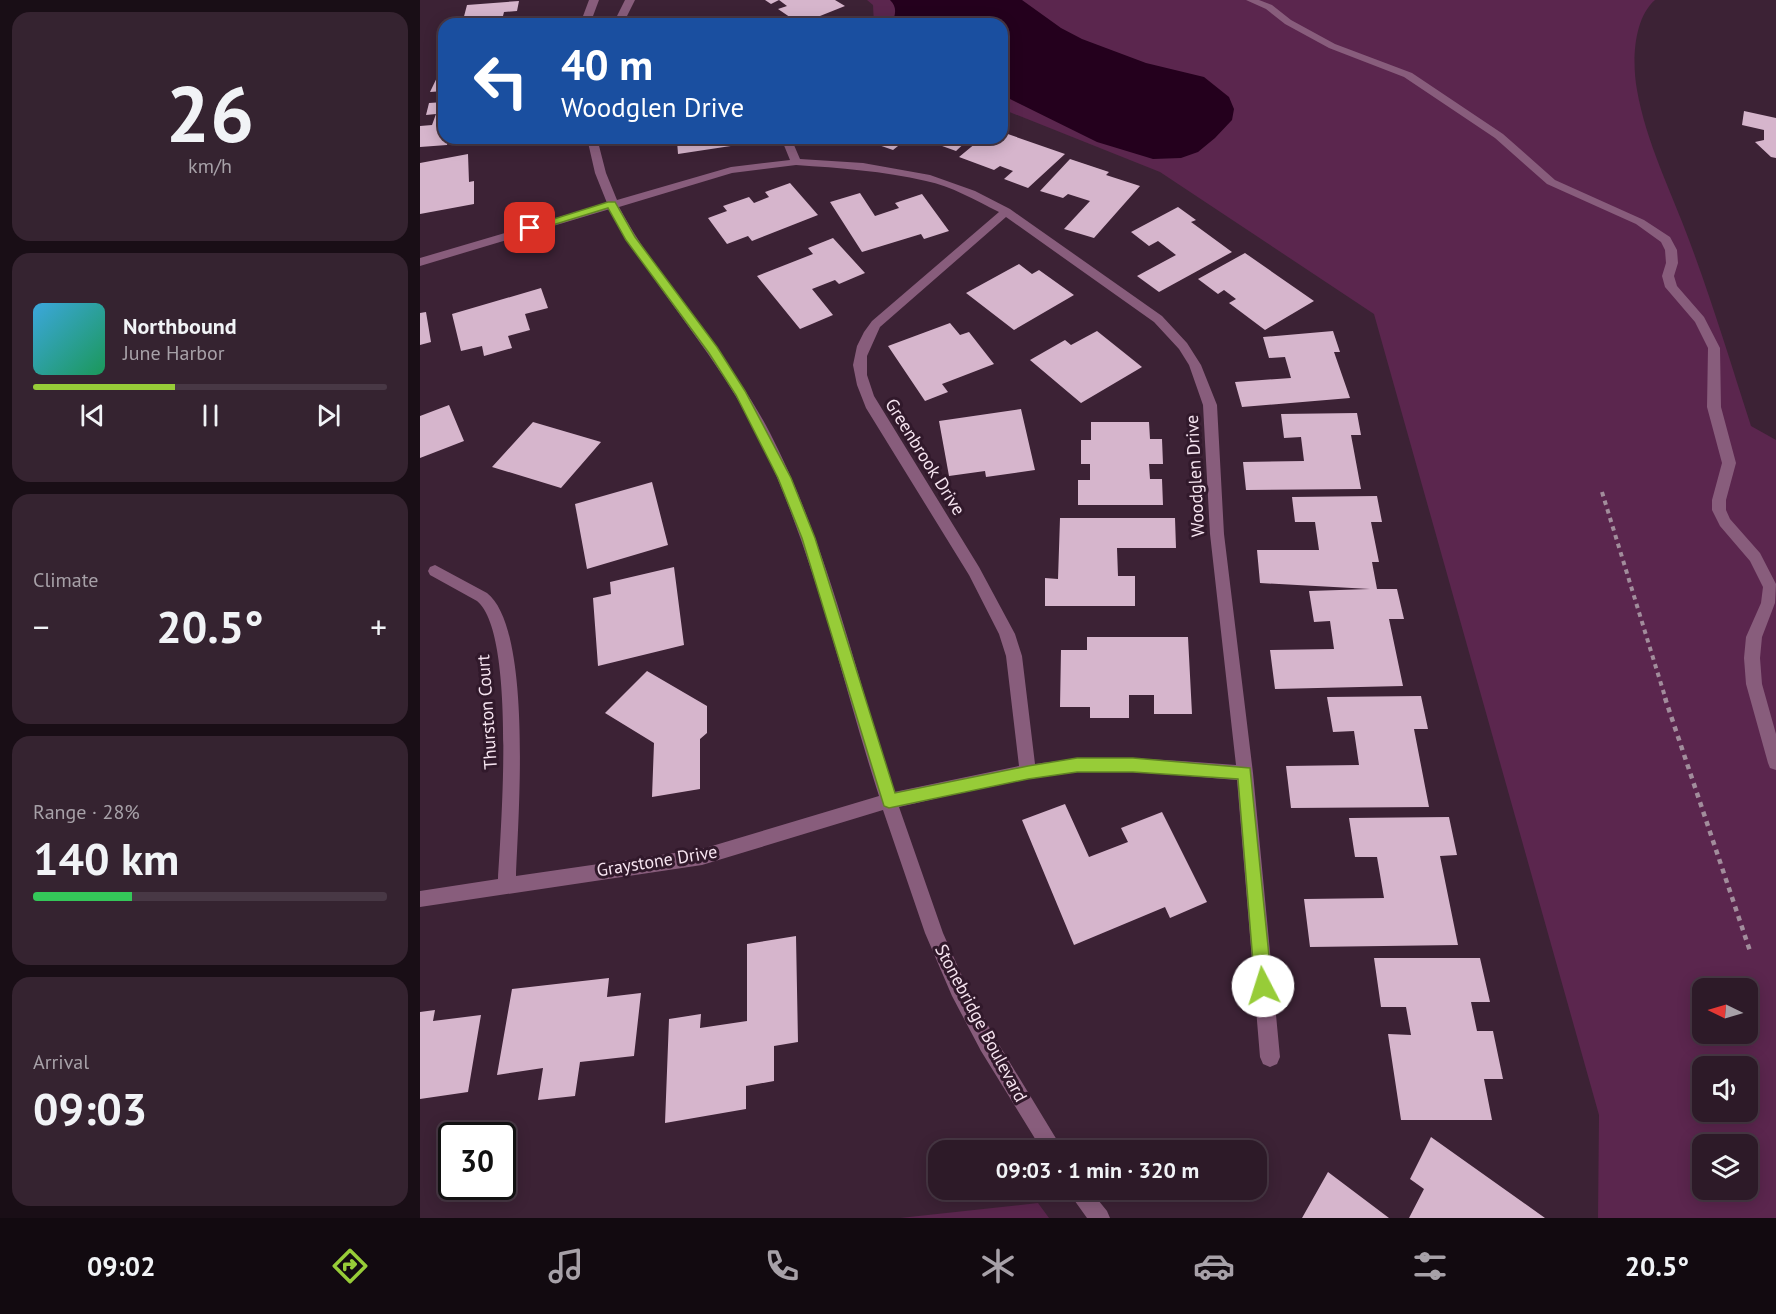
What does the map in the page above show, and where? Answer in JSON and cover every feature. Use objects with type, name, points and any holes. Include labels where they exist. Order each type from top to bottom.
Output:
[{"type":"street","points":[[587,18],[594,0]]},
{"type":"street","points":[[621,18],[630,0]]},
{"type":"street","points":[[1251,0],[1269,7],[1288,22],[1332,46],[1408,75],[1500,136],[1551,182],[1640,222],[1666,240],[1671,250],[1672,263],[1668,276],[1671,286],[1700,320],[1714,348],[1714,407],[1729,463],[1719,500],[1719,510],[1725,522],[1755,557],[1770,587],[1768,603],[1754,637],[1752,658],[1755,684],[1776,763]]},
{"type":"street","name":"Stonebridge Boulevard","points":[[593,144],[596,162],[611,204],[630,238],[713,350],[735,385],[784,478],[824,584],[889,801],[935,936],[960,991],[1001,1066],[1047,1140]]},
{"type":"street","points":[[788,144],[796,162]]},
{"type":"street","name":"Woodglen Drive","points":[[420,262],[731,170],[796,162],[863,165],[930,178],[970,193],[1006,211],[1158,319],[1183,346],[1205,385],[1212,422],[1217,534],[1245,773],[1270,1057]]},
{"type":"street","name":"Greenbrook Drive","points":[[1006,211],[876,324],[863,344],[858,368],[862,385],[873,408],[974,571],[1007,634],[1014,656],[1028,772]]},
{"type":"street","name":"Thurston Court","points":[[435,571],[487,601],[498,619],[507,669],[512,744],[507,884]]},
{"type":"street","points":[[889,801],[1028,772],[1077,765],[1245,773]]},
{"type":"street","name":"Graystone Drive","points":[[420,898],[702,857],[889,801]]},
{"type":"street","points":[[1085,1200],[1100,1218]]},
{"type":"path","points":[[1602,492],[1649,649],[1751,954]]},
{"type":"shaded area","points":[[867,0],[1655,0],[1642,18],[1635,55],[1635,79],[1646,128],[1706,286],[1751,426],[1776,440],[1776,1218],[1598,1218],[1599,1115],[1374,314],[1160,172],[1008,111],[1008,18],[874,18],[873,5]]},
{"type":"shaded area","points":[[890,0],[1022,0],[1061,28],[1082,39],[1146,63],[1204,77],[1229,97],[1234,109],[1232,120],[1198,152],[1181,158],[1153,159],[1097,142],[1008,98],[1008,18],[894,18],[893,3]]},
{"type":"shaded area","points":[[1038,1203],[1049,1218],[900,1218]]},
{"type":"building","points":[[765,0],[779,0],[771,4]]},
{"type":"building","points":[[779,0],[835,0],[845,6],[815,18],[791,18],[778,9],[787,6]]},
{"type":"building","points":[[519,1],[517,11],[504,12],[502,18],[464,18],[467,5]]},
{"type":"building","points":[[438,75],[438,91],[430,92]]},
{"type":"building","points":[[438,102],[438,144],[447,145],[420,147],[420,126],[432,125],[436,114],[426,115],[429,103]]},
{"type":"building","points":[[1744,111],[1776,118],[1776,158],[1771,157],[1755,142],[1764,140],[1764,130],[1742,125]]},
{"type":"building","points":[[1008,134],[1065,154],[1028,188],[1004,179],[1013,171],[1000,166],[994,170],[959,157],[975,144],[1008,144]]},
{"type":"building","points":[[677,144],[744,144],[678,154]]},
{"type":"building","points":[[876,144],[900,144],[893,150]]},
{"type":"building","points":[[937,144],[964,144],[956,151]]},
{"type":"building","points":[[468,154],[469,182],[474,181],[474,204],[420,214],[420,163]]},
{"type":"building","points":[[1070,159],[1109,172],[1106,175],[1140,186],[1094,238],[1064,229],[1090,201],[1068,194],[1063,198],[1040,191]]},
{"type":"building","points":[[790,183],[818,215],[752,241],[748,236],[727,244],[708,218],[727,211],[723,206],[749,197],[754,203],[769,197],[765,192]]},
{"type":"building","points":[[860,193],[875,216],[899,208],[895,203],[922,194],[949,231],[924,239],[921,234],[862,252],[830,202]]},
{"type":"building","points":[[1178,207],[1196,220],[1191,222],[1232,252],[1159,292],[1137,276],[1176,255],[1158,241],[1149,246],[1131,232]]},
{"type":"building","points":[[833,238],[865,273],[839,284],[835,280],[812,289],[833,315],[800,329],[757,276],[813,254],[808,248]]},
{"type":"building","points":[[1245,253],[1314,301],[1265,330],[1229,303],[1236,299],[1224,290],[1218,294],[1198,279]]},
{"type":"building","points":[[1019,264],[1032,274],[1039,270],[1074,295],[1014,330],[966,293]]},
{"type":"building","points":[[541,288],[548,308],[525,314],[530,330],[508,336],[512,348],[484,356],[482,346],[461,351],[452,314]]},
{"type":"building","points":[[426,312],[431,342],[420,345],[420,313]]},
{"type":"building","points":[[950,323],[960,335],[969,332],[994,364],[942,384],[948,392],[925,401],[888,346]]},
{"type":"building","points":[[1097,331],[1142,367],[1081,403],[1030,360],[1065,340],[1071,345]]},
{"type":"building","points":[[1333,331],[1340,352],[1334,352],[1350,398],[1242,407],[1235,382],[1291,378],[1285,357],[1269,358],[1263,337]]},
{"type":"building","points":[[449,405],[464,441],[420,458],[420,416]]},
{"type":"building","points":[[1021,409],[1035,470],[986,477],[985,471],[949,476],[939,421]]},
{"type":"building","points":[[1357,413],[1361,435],[1351,435],[1361,489],[1246,490],[1243,462],[1304,461],[1301,437],[1284,438],[1281,414]]},
{"type":"building","points":[[533,422],[601,442],[561,488],[492,467]]},
{"type":"building","points":[[1091,422],[1149,422],[1150,439],[1162,439],[1163,464],[1149,464],[1150,479],[1162,479],[1163,505],[1078,505],[1078,480],[1090,480],[1090,464],[1081,464],[1081,440],[1091,440]]},
{"type":"building","points":[[652,482],[668,545],[587,569],[575,504]]},
{"type":"building","points":[[1377,496],[1382,522],[1371,522],[1379,562],[1372,562],[1377,589],[1397,589],[1404,619],[1389,619],[1403,686],[1275,689],[1270,650],[1334,649],[1330,621],[1314,622],[1309,591],[1370,589],[1260,583],[1257,550],[1319,550],[1315,522],[1295,522],[1292,497]]},
{"type":"building","points":[[1060,518],[1175,518],[1176,548],[1117,548],[1118,576],[1135,576],[1135,606],[1045,606],[1045,578],[1058,579]]},
{"type":"building","points":[[674,567],[684,645],[598,666],[593,598],[611,594],[610,582]]},
{"type":"building","points":[[1087,637],[1188,637],[1192,714],[1154,714],[1154,695],[1129,695],[1129,718],[1090,718],[1090,707],[1060,707],[1061,650],[1087,650]]},
{"type":"building","points":[[647,671],[707,706],[707,733],[700,739],[700,789],[652,797],[654,743],[605,713]]},
{"type":"building","points":[[1421,696],[1428,729],[1414,729],[1429,807],[1291,808],[1286,766],[1359,765],[1354,731],[1333,732],[1327,697]]},
{"type":"building","points":[[1065,804],[1089,857],[1128,842],[1121,828],[1162,812],[1207,902],[1170,918],[1165,907],[1074,945],[1022,820]]},
{"type":"building","points":[[1449,817],[1457,855],[1440,856],[1458,945],[1310,947],[1304,899],[1384,898],[1377,857],[1355,857],[1349,818]]},
{"type":"building","points":[[796,936],[798,1042],[774,1046],[774,1081],[746,1086],[746,1109],[665,1123],[669,1019],[701,1014],[700,1028],[747,1021],[747,944]]},
{"type":"building","points":[[1374,958],[1480,958],[1490,1002],[1471,1002],[1477,1031],[1493,1031],[1503,1079],[1484,1079],[1492,1120],[1401,1120],[1388,1034],[1411,1035],[1406,1007],[1381,1007]]},
{"type":"building","points":[[609,978],[607,997],[641,993],[634,1056],[580,1062],[575,1096],[538,1100],[543,1068],[497,1075],[512,989]]},
{"type":"building","points":[[435,1010],[433,1021],[481,1015],[468,1092],[420,1099],[420,1012]]},
{"type":"building","points":[[1431,1137],[1545,1218],[1409,1218],[1424,1189],[1410,1179]]},
{"type":"building","points":[[1328,1172],[1389,1218],[1302,1218]]},
{"type":"route","points":[[530,228],[611,204],[630,238],[713,350],[741,394],[764,435],[809,538],[889,801],[1028,772],[1077,765],[1133,765],[1245,773],[1263,986]]}]
